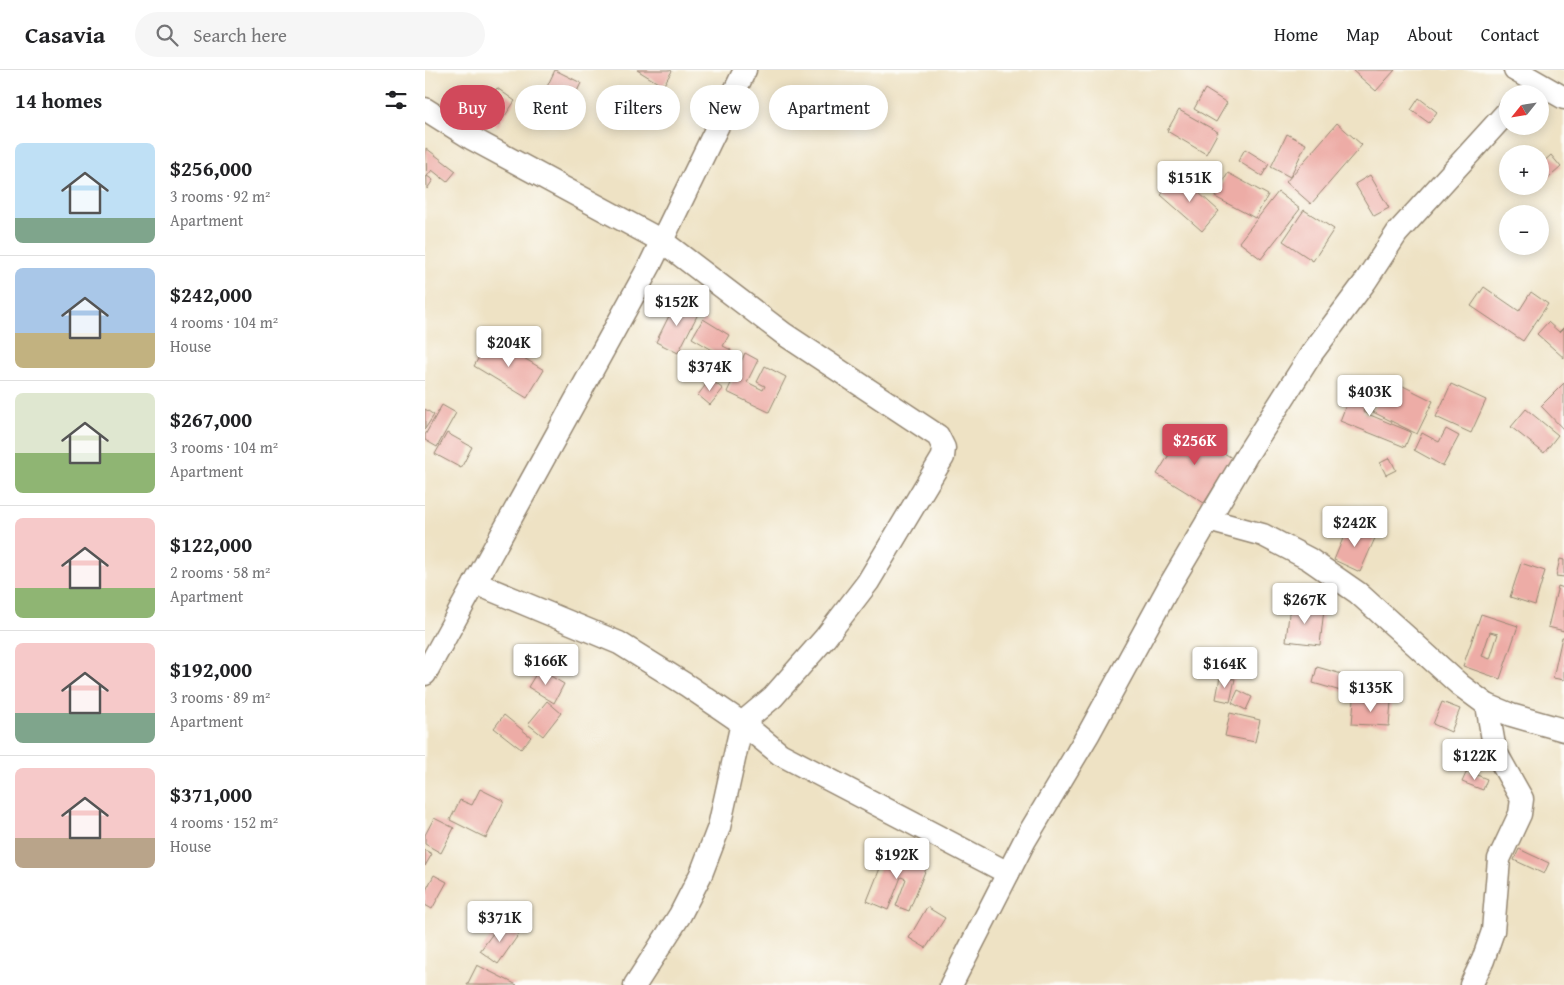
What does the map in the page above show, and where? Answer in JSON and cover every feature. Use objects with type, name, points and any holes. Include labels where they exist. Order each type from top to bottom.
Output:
[{"type":"street","points":[[425,674],[662,241],[745,70]]},
{"type":"street","points":[[1515,70],[1528,85]]},
{"type":"street","points":[[1549,94],[1564,98]]},
{"type":"street","points":[[425,109],[471,138],[662,241],[784,334],[938,436],[944,448],[943,457],[932,477],[868,582],[825,638],[779,690],[742,723],[719,828],[701,874],[680,916],[635,985]]},
{"type":"street","points":[[951,985],[1008,873],[1208,520],[1312,353],[1365,282],[1397,233],[1499,121]]},
{"type":"street","points":[[1208,520],[1263,535],[1309,559],[1358,593],[1460,685],[1487,705],[1511,715],[1564,730]]},
{"type":"street","points":[[475,583],[619,643],[688,686],[742,723],[780,754],[1008,873]]},
{"type":"street","points":[[1471,985],[1483,960],[1493,931],[1499,859],[1520,814],[1522,799],[1495,751],[1487,705]]},
{"type":"building","points":[[555,70],[581,83],[580,85],[548,85]]},
{"type":"building","points":[[637,70],[672,71],[664,85]]},
{"type":"building","points":[[1352,70],[1395,70],[1376,91]]},
{"type":"building","points":[[1205,89],[1227,103],[1216,122],[1194,109]]},
{"type":"building","points":[[505,94],[515,101],[505,116]]},
{"type":"building","points":[[1419,98],[1437,112],[1429,123],[1411,110]]},
{"type":"building","points":[[1179,110],[1218,132],[1206,154],[1167,131]]},
{"type":"building","points":[[1337,123],[1362,145],[1311,204],[1286,182]]},
{"type":"building","points":[[1287,134],[1306,144],[1290,177],[1271,167]]},
{"type":"building","points":[[426,148],[456,171],[447,182],[432,170],[427,176],[433,180],[427,189]]},
{"type":"building","points":[[1245,149],[1269,164],[1262,176],[1238,161]]},
{"type":"building","points":[[1551,155],[1561,167],[1549,178],[1549,157]]},
{"type":"building","points":[[1228,173],[1268,195],[1255,218],[1215,197]]},
{"type":"building","points":[[1179,175],[1219,211],[1202,231],[1161,195]]},
{"type":"building","points":[[1370,175],[1389,208],[1374,216],[1355,184]]},
{"type":"building","points":[[1278,192],[1300,209],[1261,259],[1239,242]]},
{"type":"building","points":[[1304,210],[1334,229],[1313,261],[1283,241]]},
{"type":"building","points":[[1484,287],[1519,311],[1531,292],[1548,304],[1523,341],[1471,306]]},
{"type":"building","points":[[677,300],[699,312],[678,353],[656,342]]},
{"type":"building","points":[[703,319],[729,335],[723,346],[731,350],[717,375],[704,368],[714,351],[692,338]]},
{"type":"building","points":[[1548,322],[1559,332],[1564,327],[1564,358],[1537,334]]},
{"type":"building","points":[[490,338],[544,370],[527,398],[474,366]]},
{"type":"building","points":[[745,353],[758,360],[747,382],[763,390],[765,386],[757,382],[765,366],[786,377],[769,412],[727,392]]},
{"type":"building","points":[[710,379],[723,389],[710,405],[698,395]]},
{"type":"building","points":[[1356,379],[1374,386],[1363,412],[1411,432],[1405,447],[1340,421]]},
{"type":"building","points":[[1389,379],[1433,401],[1417,434],[1373,412]]},
{"type":"building","points":[[1564,383],[1564,430],[1541,406]]},
{"type":"building","points":[[1451,384],[1486,400],[1471,433],[1436,417]]},
{"type":"building","points":[[442,405],[456,413],[437,447],[425,440],[425,435]]},
{"type":"building","points":[[425,409],[434,415],[425,429]]},
{"type":"building","points":[[1526,409],[1558,435],[1544,453],[1511,427]]},
{"type":"building","points":[[1185,429],[1232,458],[1204,503],[1157,474]]},
{"type":"building","points":[[1446,429],[1459,436],[1443,466],[1414,450],[1422,433],[1439,442]]},
{"type":"building","points":[[447,433],[472,447],[461,468],[435,454]]},
{"type":"building","points":[[1390,458],[1396,470],[1386,475],[1380,463]]},
{"type":"building","points":[[1349,524],[1376,536],[1360,572],[1334,560]]},
{"type":"building","points":[[1560,559],[1564,560],[1564,577],[1556,576]]},
{"type":"building","points":[[1521,563],[1545,571],[1535,605],[1510,597]]},
{"type":"building","points":[[1558,586],[1564,588],[1564,631],[1548,627]]},
{"type":"building","points":[[1290,605],[1324,609],[1320,645],[1286,641]]},
{"type":"building","points":[[1481,614],[1518,626],[1500,679],[1463,666]],"holes":[[[1490,632],[1498,634],[1490,659],[1482,656]]]},
{"type":"building","points":[[1562,637],[1564,637],[1564,680],[1553,678]]},
{"type":"building","points":[[1317,667],[1356,678],[1351,694],[1313,683]]},
{"type":"building","points":[[539,669],[564,684],[554,703],[528,687]]},
{"type":"building","points":[[1220,677],[1235,679],[1230,702],[1216,699]]},
{"type":"building","points":[[1238,690],[1252,697],[1246,710],[1232,703]]},
{"type":"building","points":[[1354,699],[1391,702],[1389,726],[1352,724]]},
{"type":"building","points":[[547,701],[561,713],[543,736],[528,724]]},
{"type":"building","points":[[1442,702],[1460,709],[1451,732],[1433,724]]},
{"type":"building","points":[[1230,713],[1260,720],[1255,742],[1225,736]]},
{"type":"building","points":[[504,715],[531,737],[521,749],[494,728]]},
{"type":"building","points":[[1467,771],[1487,779],[1483,790],[1462,782]]},
{"type":"building","points":[[480,789],[504,801],[486,838],[450,820],[460,800],[472,805]]},
{"type":"building","points":[[434,818],[454,828],[441,853],[425,844],[425,835]]},
{"type":"building","points":[[888,848],[928,864],[909,911],[896,906],[906,879],[901,877],[888,910],[867,901]]},
{"type":"building","points":[[1519,849],[1549,863],[1544,874],[1514,860]]},
{"type":"building","points":[[425,850],[432,854],[425,866]]},
{"type":"building","points":[[434,875],[447,882],[432,909],[425,905],[425,892]]},
{"type":"building","points":[[927,907],[945,918],[926,948],[909,938]]},
{"type":"building","points":[[502,921],[519,934],[498,964],[480,951]]},
{"type":"building","points":[[477,965],[517,985],[467,985]]}]
